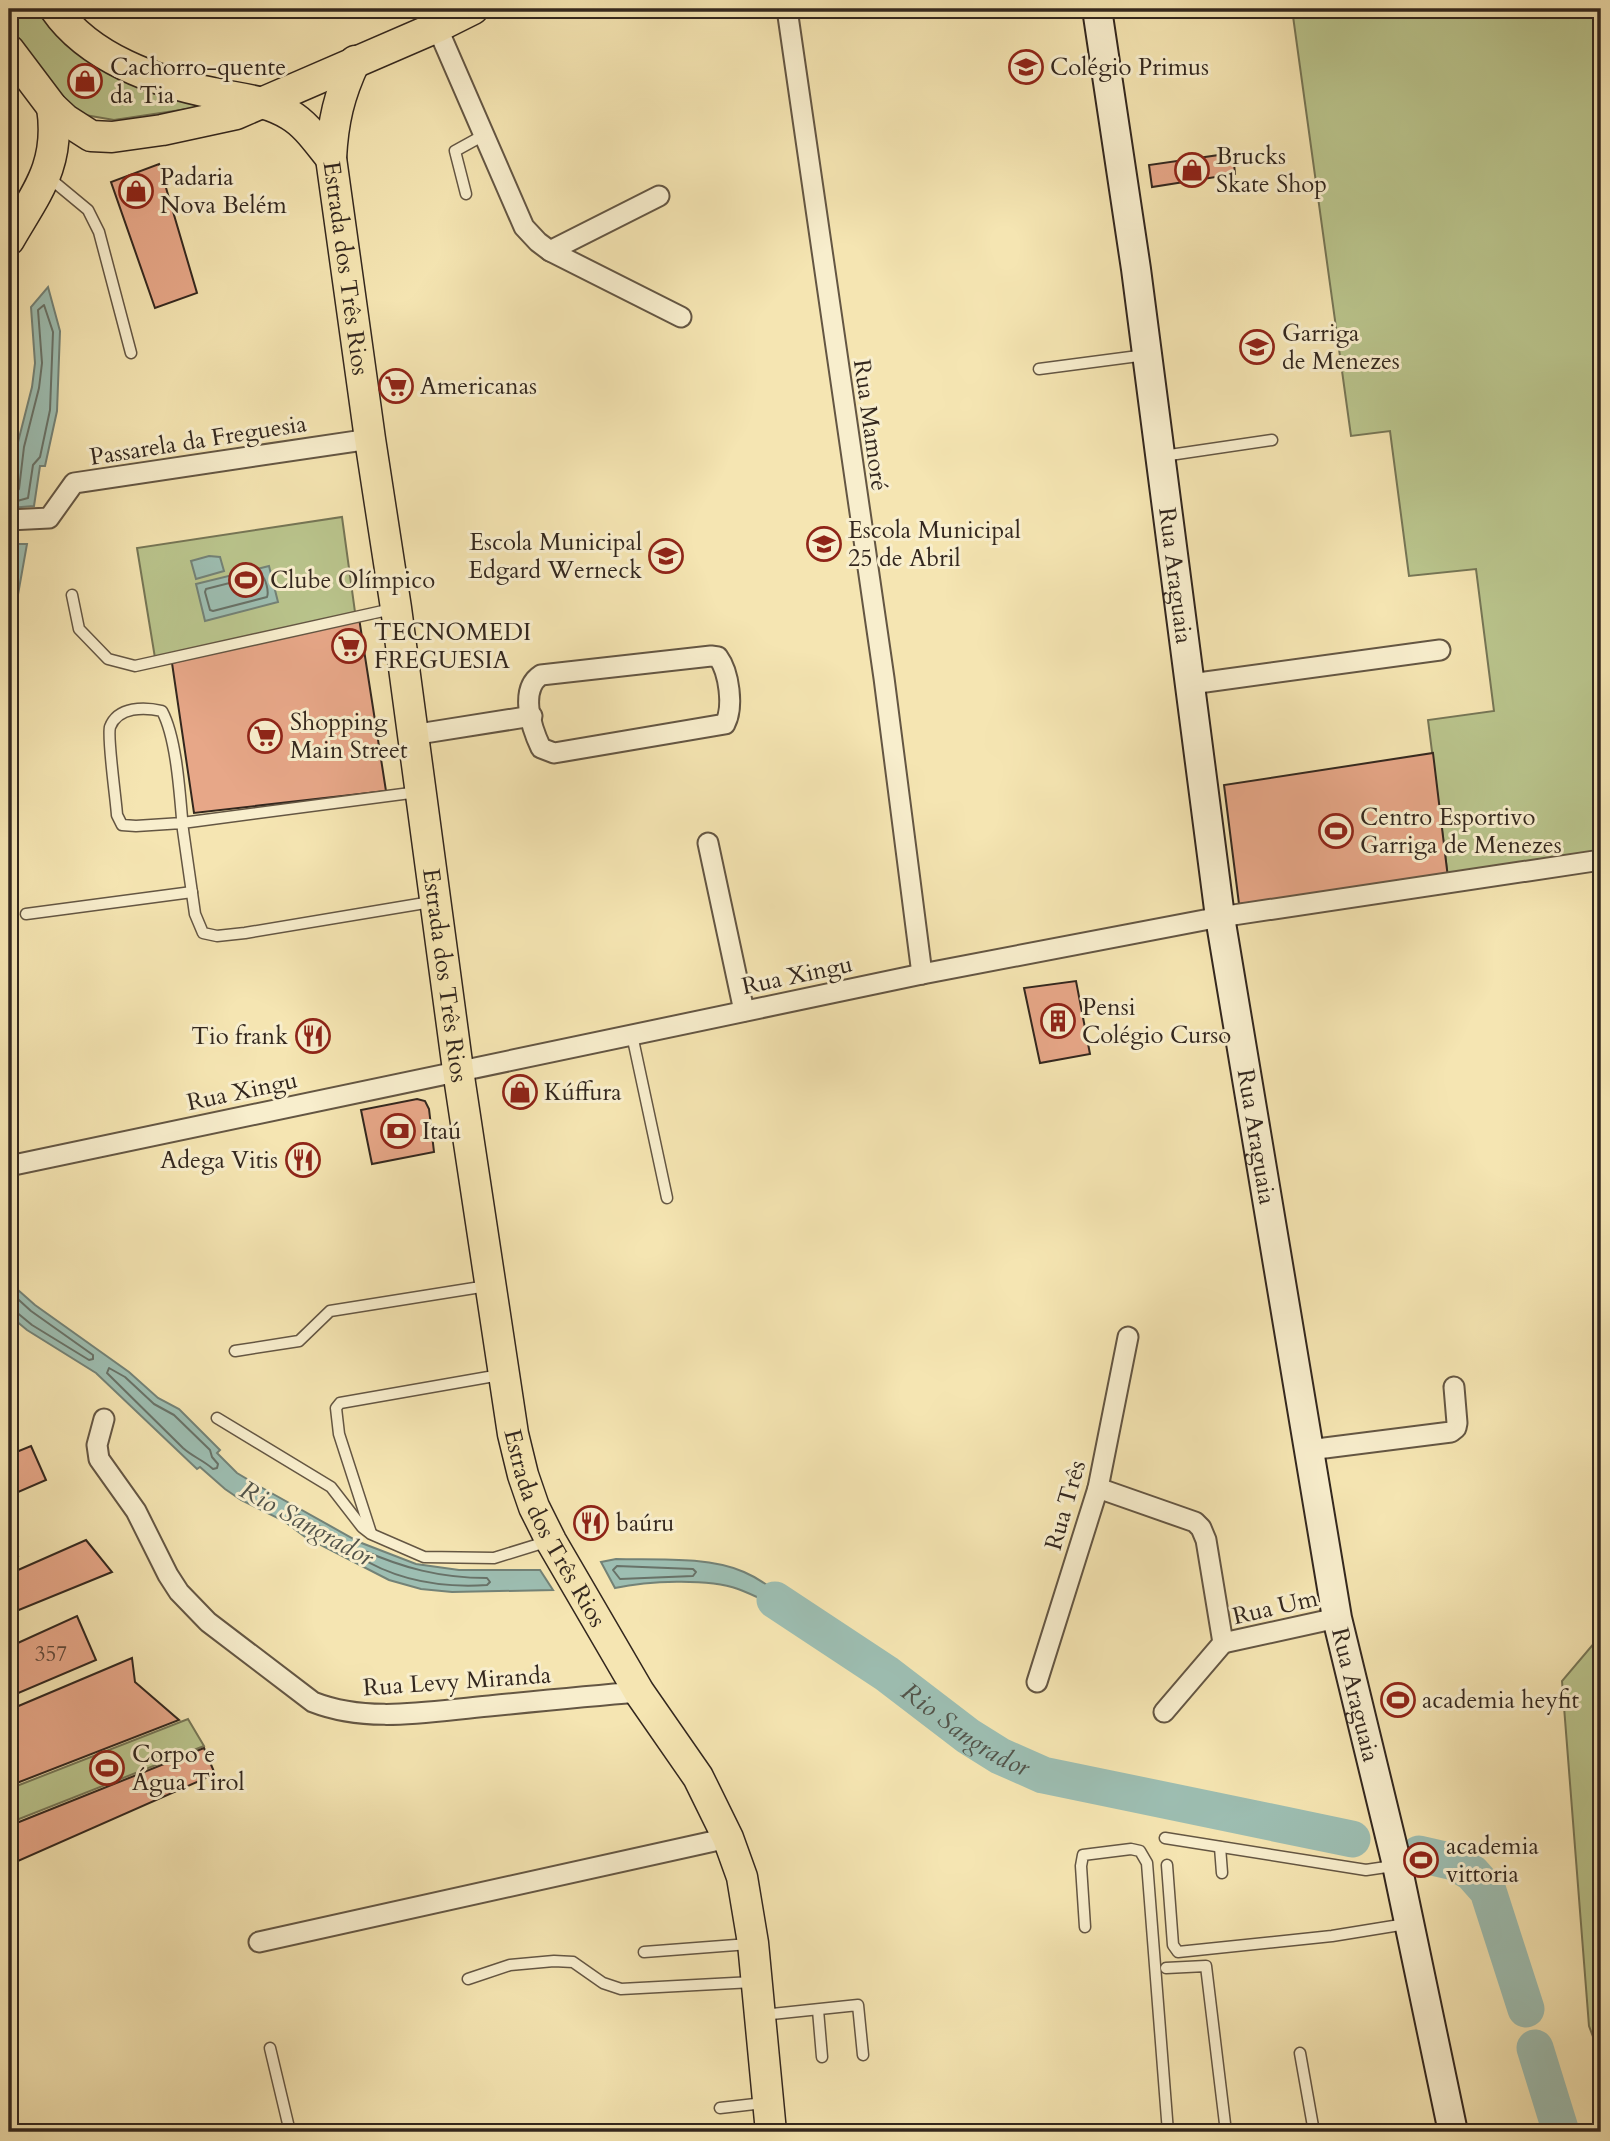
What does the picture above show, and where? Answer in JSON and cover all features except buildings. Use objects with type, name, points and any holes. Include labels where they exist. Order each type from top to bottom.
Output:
[{"type":"main road","points":[[55,9],[77,35],[105,53],[158,80],[186,88],[264,102],[291,116],[304,126],[331,158]]},
{"type":"main road","points":[[9,50],[52,107],[83,132],[102,138],[139,134],[236,114],[473,9]]},
{"type":"main road","name":"Estrada dos Três Rios","points":[[355,61],[342,87],[334,119],[331,158],[396,608],[458,1070],[513,1434],[534,1507],[551,1541],[639,1692],[698,1777],[728,1838],[742,1877],[753,1943],[771,2132]]},
{"type":"main road","points":[[9,240],[47,176],[56,131],[52,107]]},
{"type":"street","name":"Rua Mamoré","points":[[787,9],[884,678],[922,974]]},
{"type":"street","name":"Rua Araguaia","points":[[1097,9],[1147,355],[1220,917],[1337,1618],[1398,1865],[1453,2132]]},
{"type":"street","points":[[437,27],[524,228],[550,251],[681,317]]},
{"type":"street","points":[[550,251],[659,196]]},
{"type":"street","name":"Passarela da Freguesia","points":[[9,520],[49,518],[74,483],[370,439]]},
{"type":"street","points":[[1191,684],[1440,650]]},
{"type":"street","points":[[710,656],[718,657],[724,666],[730,715],[725,724],[716,727],[554,752],[541,748],[532,716],[528,691],[533,680],[541,675],[710,656]]},
{"type":"street","points":[[412,735],[532,716]]},
{"type":"street","points":[[708,844],[744,1011]]},
{"type":"street","name":"Rua Xingu","points":[[9,1166],[922,974],[1220,917],[1601,860]]},
{"type":"street","name":"Rua Três","points":[[1037,1682],[1098,1488],[1128,1337]]},
{"type":"street","points":[[1309,1450],[1451,1432],[1457,1423],[1454,1387]]},
{"type":"street","name":"Rua Levy Miranda","points":[[104,1419],[97,1445],[99,1458],[136,1511],[179,1592],[208,1622],[313,1702],[349,1712],[395,1714],[639,1692]]},
{"type":"street","points":[[1098,1488],[1184,1516],[1201,1528],[1206,1540],[1223,1643],[1164,1712]]},
{"type":"street","name":"Rua Um","points":[[1223,1643],[1337,1618]]},
{"type":"street","points":[[259,1942],[728,1838]]},
{"type":"lane","points":[[466,194],[455,151],[484,135]]},
{"type":"lane","points":[[47,176],[88,210],[99,232],[131,353]]},
{"type":"lane","points":[[1039,369],[1147,355]]},
{"type":"lane","points":[[1159,457],[1272,440]]},
{"type":"lane","points":[[72,595],[79,629],[108,659],[135,666],[396,608]]},
{"type":"lane","points":[[419,792],[182,823],[122,825],[117,815],[109,729],[117,716],[143,706],[162,711],[170,725],[182,823],[195,914],[203,933],[217,936],[435,902]]},
{"type":"lane","points":[[26,914],[192,892]]},
{"type":"lane","points":[[632,1034],[667,1198]]},
{"type":"lane","points":[[235,1351],[299,1341],[330,1311],[491,1285]]},
{"type":"lane","points":[[371,1534],[339,1434],[335,1408],[340,1403],[504,1374]]},
{"type":"lane","points":[[217,1418],[331,1487],[362,1527],[371,1534],[424,1557],[494,1558],[551,1541]]},
{"type":"lane","points":[[1166,1838],[1367,1870],[1398,1865]]},
{"type":"lane","points":[[1220,1847],[1222,1873]]},
{"type":"lane","points":[[1085,1927],[1081,1866],[1083,1855],[1131,1849],[1140,1851],[1147,1863],[1168,2132]]},
{"type":"lane","points":[[1167,1865],[1173,1945],[1178,1952],[1332,1936],[1410,1923]]},
{"type":"lane","points":[[644,1952],[753,1943]]},
{"type":"lane","points":[[468,1979],[510,1965],[554,1961],[573,1962],[603,1983],[621,1989],[757,1982]]},
{"type":"lane","points":[[1166,1968],[1206,1966],[1226,2132]]},
{"type":"lane","points":[[760,2015],[859,2006],[863,2055]]},
{"type":"lane","points":[[818,2010],[822,2057]]},
{"type":"lane","points":[[270,2048],[290,2132]]},
{"type":"lane","points":[[1300,2053],[1314,2132]]},
{"type":"lane","points":[[720,2108],[768,2103]]},
{"type":"green space","points":[[9,9],[41,9],[214,105],[114,120],[85,115],[63,99],[9,27]]},
{"type":"green space","points":[[1292,9],[1601,9],[1601,444],[1598,489],[1601,517],[1601,855],[1448,878],[1428,720],[1494,711],[1476,569],[1409,576],[1390,431],[1351,436]]},
{"type":"green space","name":"Clube Olímpico","points":[[342,517],[355,612],[156,664],[137,548]]},
{"type":"green space","points":[[1601,1635],[1601,2058],[1589,2026],[1562,1681]]},
{"type":"green space","name":"Corpo e Água Tirol","points":[[188,1719],[204,1746],[9,1823],[9,1789]]},
{"type":"water","points":[[48,287],[60,331],[57,411],[45,466],[40,466],[34,506],[9,508],[17,446],[32,387],[35,363],[31,307]]},
{"type":"water","points":[[9,544],[27,544],[9,645]]},
{"type":"water","points":[[209,556],[220,557],[224,571],[196,579],[191,561]]},
{"type":"water","points":[[269,566],[278,602],[205,621],[196,584]]},
{"type":"water","points":[[9,1282],[35,1305],[129,1372],[158,1398],[179,1409],[220,1450],[217,1453],[237,1473],[257,1485],[359,1542],[416,1564],[459,1570],[540,1570],[553,1590],[452,1592],[421,1589],[389,1580],[305,1537],[284,1521],[241,1500],[200,1467],[197,1469],[96,1373],[27,1330],[9,1315]]},
{"type":"water","points":[[616,1559],[681,1560],[730,1567],[764,1583],[816,1627],[758,1597],[710,1583],[677,1582],[615,1588],[601,1562]]},
{"type":"waterway","name":"Rio Sangrador","points":[[775,1600],[887,1674],[968,1736],[1000,1756],[1043,1775],[1352,1839]]},
{"type":"waterway","name":"Rio Sangrador","points":[[1419,1854],[1454,1862],[1472,1873],[1488,1891],[1526,2009]]},
{"type":"waterway","name":"Rio Sangrador","points":[[1535,2048],[1561,2132]]},
{"type":"place","name":"Colégio Primus","points":[[1026,67]]},
{"type":"place","name":"Cachorro-quente da Tia","points":[[85,81]]},
{"type":"place","name":"Brucks Skate Shop","points":[[1192,170]]},
{"type":"place","name":"Padaria Nova Belém","points":[[136,191]]},
{"type":"place","name":"Garriga de Menezes","points":[[1257,347]]},
{"type":"place","name":"Americanas","points":[[396,386]]},
{"type":"place","name":"Escola Municipal 25 de Abril","points":[[824,544]]},
{"type":"place","name":"Escola Municipal Edgard Werneck","points":[[666,556]]},
{"type":"place","name":"Clube Olímpico","points":[[246,580]]},
{"type":"place","name":"TECNOMEDI FREGUESIA","points":[[349,646]]},
{"type":"place","name":"Shopping Main Street","points":[[265,736]]},
{"type":"place","name":"Centro Esportivo Garriga de Menezes","points":[[1336,831]]},
{"type":"place","name":"Pensi Colégio Curso","points":[[1058,1021]]},
{"type":"place","name":"Tio frank","points":[[313,1036]]},
{"type":"place","name":"Kúffura","points":[[520,1092]]},
{"type":"place","name":"Itaú","points":[[398,1131]]},
{"type":"place","name":"Adega Vitis","points":[[303,1160]]},
{"type":"place","name":"baúru","points":[[591,1523]]},
{"type":"place","name":"academia heyfit","points":[[1398,1700]]},
{"type":"place","name":"Corpo e Água Tirol","points":[[107,1768]]},
{"type":"place","name":"academia vittoria","points":[[1421,1860]]}]
